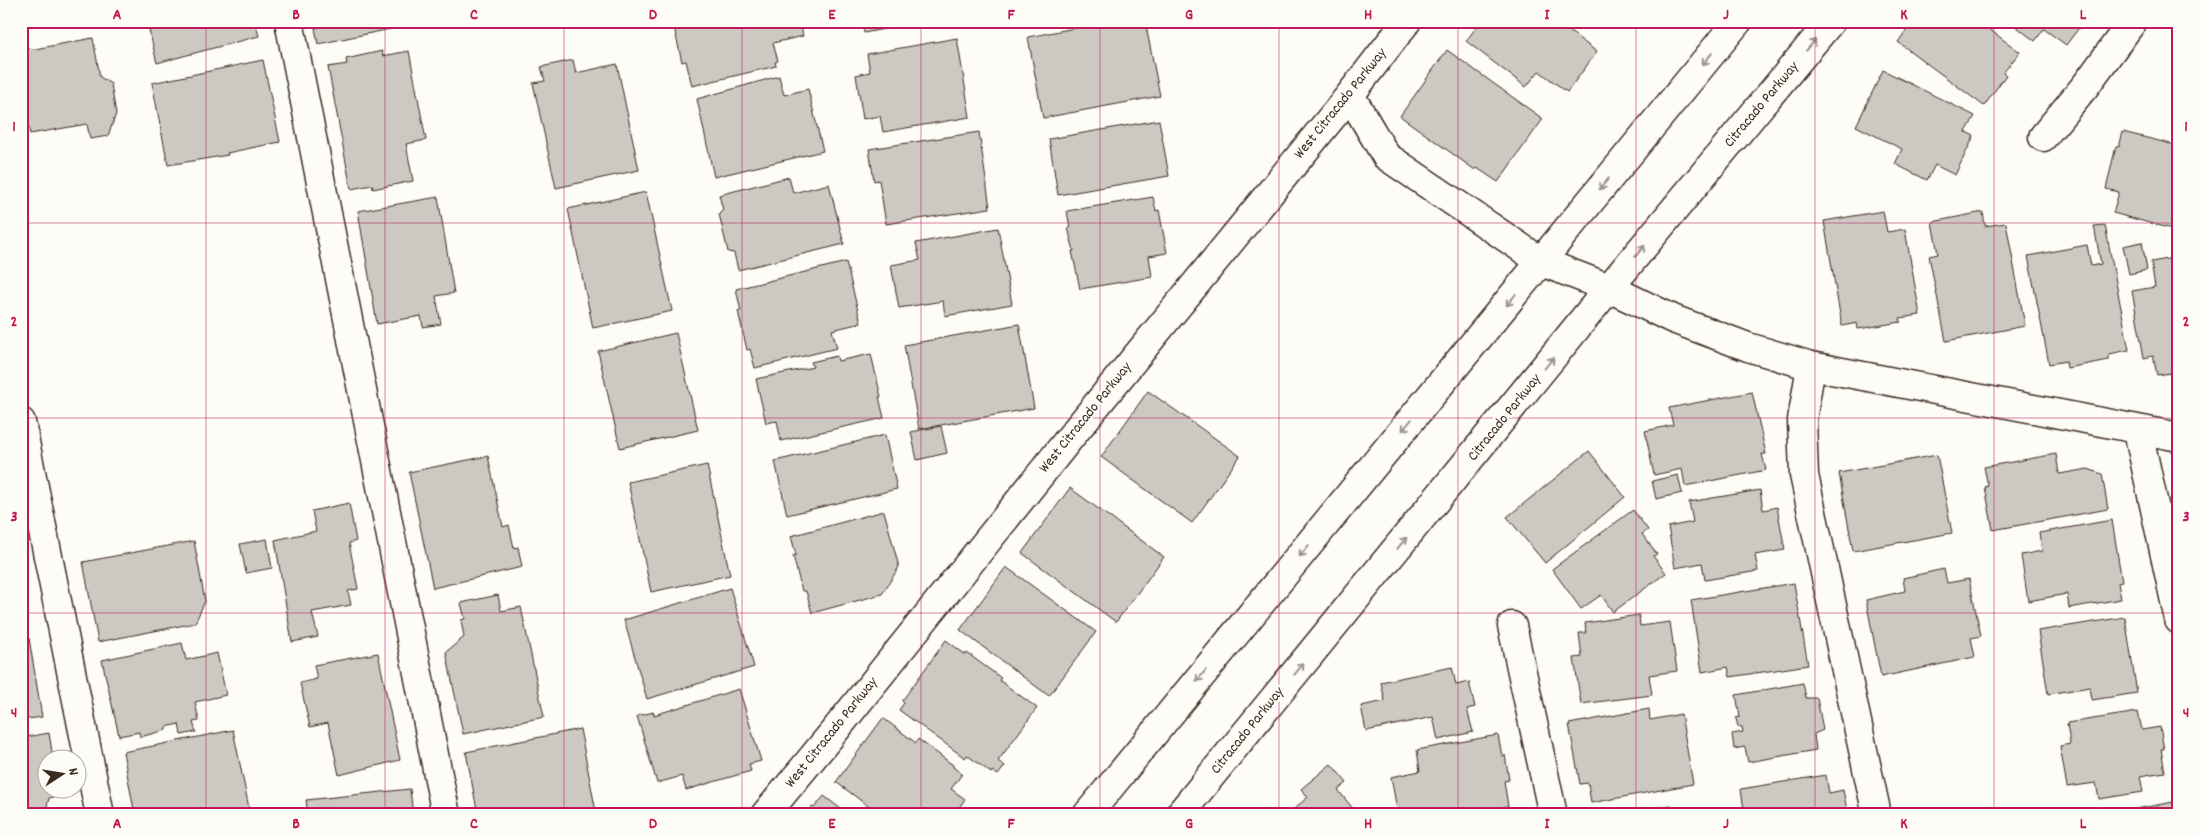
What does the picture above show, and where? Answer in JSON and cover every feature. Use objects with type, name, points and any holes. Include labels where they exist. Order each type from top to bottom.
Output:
[{"type":"street","points":[[289,21],[446,815]]},
{"type":"street","name":"West Citracado Parkway","points":[[765,815],[838,728],[1082,422],[1350,95],[1407,21]]},
{"type":"street","points":[[1087,815],[1738,21]]},
{"type":"street","name":"Citracado Parkway","points":[[1179,815],[1609,288],[1831,21]]},
{"type":"street","points":[[2042,137],[2086,85],[2133,21]]},
{"type":"street","points":[[1350,95],[1386,156],[1542,262],[1609,288],[1673,319],[1748,348],[1811,366],[2138,431],[2179,437]]},
{"type":"street","points":[[1811,366],[1802,420],[1804,476],[1877,815]]},
{"type":"street","points":[[21,422],[100,815]]},
{"type":"street","points":[[2138,431],[2179,620]]},
{"type":"street","points":[[1512,626],[1553,815]]},
{"type":"building","points":[[147,21],[255,21],[259,36],[157,63]]},
{"type":"building","points":[[317,21],[404,21],[405,26],[318,44],[315,28],[319,27]]},
{"type":"building","points":[[677,21],[800,21],[803,36],[773,43],[778,61],[775,62],[776,66],[692,86],[686,61],[682,62],[674,27],[678,26]]},
{"type":"building","points":[[862,21],[925,21],[864,33]]},
{"type":"building","points":[[1111,21],[1145,21],[1160,96],[1043,118],[1028,37]]},
{"type":"building","points":[[1481,21],[1556,21],[1597,52],[1567,92],[1539,71],[1526,87],[1466,41]]},
{"type":"building","points":[[1913,21],[1947,21],[1951,25],[1954,21],[1978,21],[2020,52],[2003,73],[2006,75],[1984,106],[1898,42]]},
{"type":"building","points":[[2009,21],[2084,21],[2066,45],[2044,29],[2035,41]]},
{"type":"building","points":[[93,38],[100,77],[111,84],[116,114],[108,136],[90,139],[87,124],[30,134],[26,113],[21,114],[21,47],[35,49]]},
{"type":"building","points":[[957,38],[970,117],[883,132],[880,116],[863,119],[856,75],[870,72],[867,54]]},
{"type":"building","points":[[1447,50],[1543,119],[1498,182],[1477,168],[1475,170],[1400,116]]},
{"type":"building","points":[[382,51],[383,56],[409,51],[426,140],[406,144],[413,181],[373,189],[372,185],[351,189],[328,67],[347,64],[346,59]]},
{"type":"building","points":[[263,60],[280,142],[227,153],[228,155],[168,165],[152,83]]},
{"type":"building","points":[[573,60],[576,73],[617,64],[639,170],[556,188],[533,83],[545,81],[541,67]]},
{"type":"building","points":[[1883,70],[1975,116],[1966,132],[1974,136],[1955,175],[1935,165],[1927,180],[1895,164],[1902,149],[1856,126]]},
{"type":"building","points":[[779,76],[784,95],[808,89],[823,151],[714,177],[697,99]]},
{"type":"building","points":[[1159,120],[1169,176],[1058,195],[1049,139]]},
{"type":"building","points":[[979,132],[990,208],[886,224],[879,180],[874,181],[869,149]]},
{"type":"building","points":[[2123,132],[2179,146],[2179,231],[2113,213],[2119,192],[2106,189],[2116,146],[2119,147]]},
{"type":"building","points":[[789,177],[793,193],[829,184],[844,244],[738,270],[734,253],[728,252],[719,214],[723,210],[719,195]]},
{"type":"building","points":[[646,192],[672,311],[593,328],[568,209]]},
{"type":"building","points":[[438,197],[454,293],[436,296],[441,324],[423,327],[421,316],[377,324],[358,211]]},
{"type":"building","points":[[1153,197],[1156,211],[1159,210],[1167,253],[1149,256],[1152,277],[1080,289],[1068,228],[1070,228],[1067,211]]},
{"type":"building","points":[[1883,211],[1887,232],[1905,229],[1920,315],[1900,318],[1901,322],[1858,329],[1857,323],[1842,326],[1824,221]]},
{"type":"building","points":[[1983,212],[1985,226],[2006,223],[2025,326],[1946,341],[1929,256],[1938,254],[1932,222]]},
{"type":"building","points":[[2105,225],[2129,350],[2109,354],[2109,360],[2067,368],[2066,361],[2049,364],[2028,256],[2087,245],[2091,266],[2101,264],[2094,226]]},
{"type":"building","points":[[998,228],[1012,304],[945,316],[943,301],[899,308],[891,265],[920,260],[916,243]]},
{"type":"building","points":[[2142,242],[2147,270],[2129,274],[2123,246]]},
{"type":"building","points":[[2179,257],[2179,379],[2172,380],[2171,373],[2157,375],[2153,356],[2144,358],[2132,291],[2155,287],[2151,262]]},
{"type":"building","points":[[846,262],[861,323],[832,330],[837,348],[755,368],[750,349],[747,350],[738,311],[741,311],[736,289]]},
{"type":"building","points":[[1019,324],[1034,408],[919,429],[904,345]]},
{"type":"building","points":[[676,333],[698,430],[620,448],[598,351]]},
{"type":"building","points":[[871,354],[884,418],[781,441],[777,421],[766,423],[756,379],[813,367],[811,362],[837,356],[838,361]]},
{"type":"building","points":[[1148,391],[1240,456],[1192,523],[1101,457]]},
{"type":"building","points":[[1752,392],[1766,454],[1762,454],[1766,470],[1685,486],[1682,469],[1654,475],[1645,431],[1673,425],[1669,408]]},
{"type":"building","points":[[941,426],[947,453],[917,460],[911,432]]},
{"type":"building","points":[[885,435],[897,489],[787,515],[775,461]]},
{"type":"building","points":[[1589,451],[1625,497],[1545,563],[1507,517]]},
{"type":"building","points":[[2056,454],[2059,474],[2088,469],[2102,474],[2108,509],[1993,530],[1985,487],[1988,486],[1984,467]]},
{"type":"building","points":[[1937,455],[1952,533],[1853,551],[1839,473]]},
{"type":"building","points":[[488,456],[503,527],[509,525],[514,548],[518,547],[522,567],[433,588],[409,472]]},
{"type":"building","points":[[707,465],[730,575],[651,592],[628,482]]},
{"type":"building","points":[[1678,475],[1682,493],[1656,499],[1652,481]]},
{"type":"building","points":[[1070,488],[1164,557],[1116,622],[1022,553]]},
{"type":"building","points":[[1760,490],[1763,510],[1777,507],[1785,550],[1755,555],[1758,571],[1705,580],[1702,563],[1675,568],[1668,527],[1693,522],[1689,502]]},
{"type":"building","points":[[349,503],[356,541],[349,543],[358,589],[348,591],[351,605],[312,612],[318,637],[292,642],[275,540],[316,531],[312,511]]},
{"type":"building","points":[[1633,510],[1648,530],[1642,534],[1657,554],[1653,556],[1666,573],[1613,612],[1601,595],[1581,609],[1552,569]]},
{"type":"building","points":[[884,511],[899,567],[882,594],[812,613],[806,591],[802,591],[793,556],[796,555],[791,536]]},
{"type":"building","points":[[2112,520],[2122,582],[2118,583],[2121,599],[2069,608],[2067,594],[2028,601],[2021,555],[2042,551],[2039,533]]},
{"type":"building","points":[[267,539],[272,568],[246,573],[240,544]]},
{"type":"building","points":[[194,541],[205,601],[195,623],[98,642],[83,562]]},
{"type":"building","points":[[1006,567],[1096,632],[1049,696],[960,630]]},
{"type":"building","points":[[1944,569],[1947,583],[1969,579],[1981,636],[1971,638],[1975,657],[1881,677],[1866,600],[1905,591],[1903,578]]},
{"type":"building","points":[[1794,583],[1808,665],[1730,677],[1728,667],[1702,672],[1691,600]]},
{"type":"building","points":[[730,588],[754,667],[647,699],[624,620]]},
{"type":"building","points":[[498,595],[501,611],[521,607],[544,717],[463,734],[446,652],[464,637],[461,620],[465,619],[461,603]]},
{"type":"building","points":[[1639,615],[1640,626],[1670,622],[1677,671],[1649,675],[1652,695],[1581,704],[1574,658],[1582,657],[1579,633],[1586,633],[1585,623]]},
{"type":"building","points":[[2125,617],[2137,693],[2092,700],[2090,687],[2048,694],[2038,631]]},
{"type":"building","points":[[25,633],[26,638],[29,638],[42,717],[21,720],[21,634]]},
{"type":"building","points":[[946,640],[1001,678],[999,680],[1037,708],[998,761],[1005,766],[998,775],[992,771],[991,773],[967,755],[965,758],[899,710],[904,703],[902,701]]},
{"type":"building","points":[[182,643],[186,660],[217,653],[226,695],[195,702],[199,721],[193,722],[196,732],[181,735],[179,724],[166,727],[166,730],[140,737],[139,732],[119,736],[102,660]]},
{"type":"building","points":[[378,653],[400,760],[339,775],[328,723],[310,727],[300,683],[317,679],[314,665]]},
{"type":"building","points":[[1452,667],[1456,685],[1469,682],[1475,707],[1467,709],[1473,732],[1438,740],[1433,717],[1366,731],[1361,706],[1385,701],[1381,682]]},
{"type":"building","points":[[1803,683],[1806,698],[1817,698],[1823,730],[1814,734],[1816,750],[1748,762],[1745,747],[1734,749],[1732,734],[1743,732],[1742,727],[1738,727],[1736,718],[1740,717],[1736,695]]},
{"type":"building","points":[[739,689],[761,761],[749,764],[751,771],[686,790],[682,776],[657,783],[637,716],[654,712],[654,715]]},
{"type":"building","points":[[1649,709],[1650,720],[1681,714],[1693,784],[1591,803],[1588,783],[1580,784],[1569,724]]},
{"type":"building","points":[[2138,712],[2142,730],[2160,727],[2164,749],[2161,749],[2165,772],[2140,776],[2143,792],[2099,799],[2096,783],[2067,787],[2060,746],[2070,744],[2067,723]]},
{"type":"building","points":[[883,718],[916,743],[918,739],[962,774],[951,789],[965,799],[954,815],[913,815],[908,812],[906,815],[880,815],[836,782]]},
{"type":"building","points":[[580,729],[596,812],[582,815],[478,815],[466,752]]},
{"type":"building","points":[[233,730],[250,813],[135,815],[123,752]]},
{"type":"building","points":[[49,733],[51,748],[38,748],[38,798],[49,798],[45,815],[21,815],[21,738]]},
{"type":"building","points":[[1498,735],[1502,756],[1505,755],[1509,780],[1504,781],[1508,806],[1493,809],[1494,815],[1398,815],[1391,777],[1420,771],[1417,750]]},
{"type":"building","points":[[1331,764],[1347,783],[1338,790],[1358,815],[1287,815],[1308,797],[1301,789]]},
{"type":"building","points":[[1826,775],[1829,793],[1843,790],[1848,815],[1735,815],[1735,811],[1744,810],[1741,789]]},
{"type":"building","points":[[410,789],[413,815],[308,815],[306,800]]},
{"type":"building","points":[[824,796],[849,815],[806,815]]},
{"type":"building","points":[[2173,802],[2175,815],[2104,815]]},
{"type":"building","points":[[1671,805],[1673,815],[1617,815]]}]
